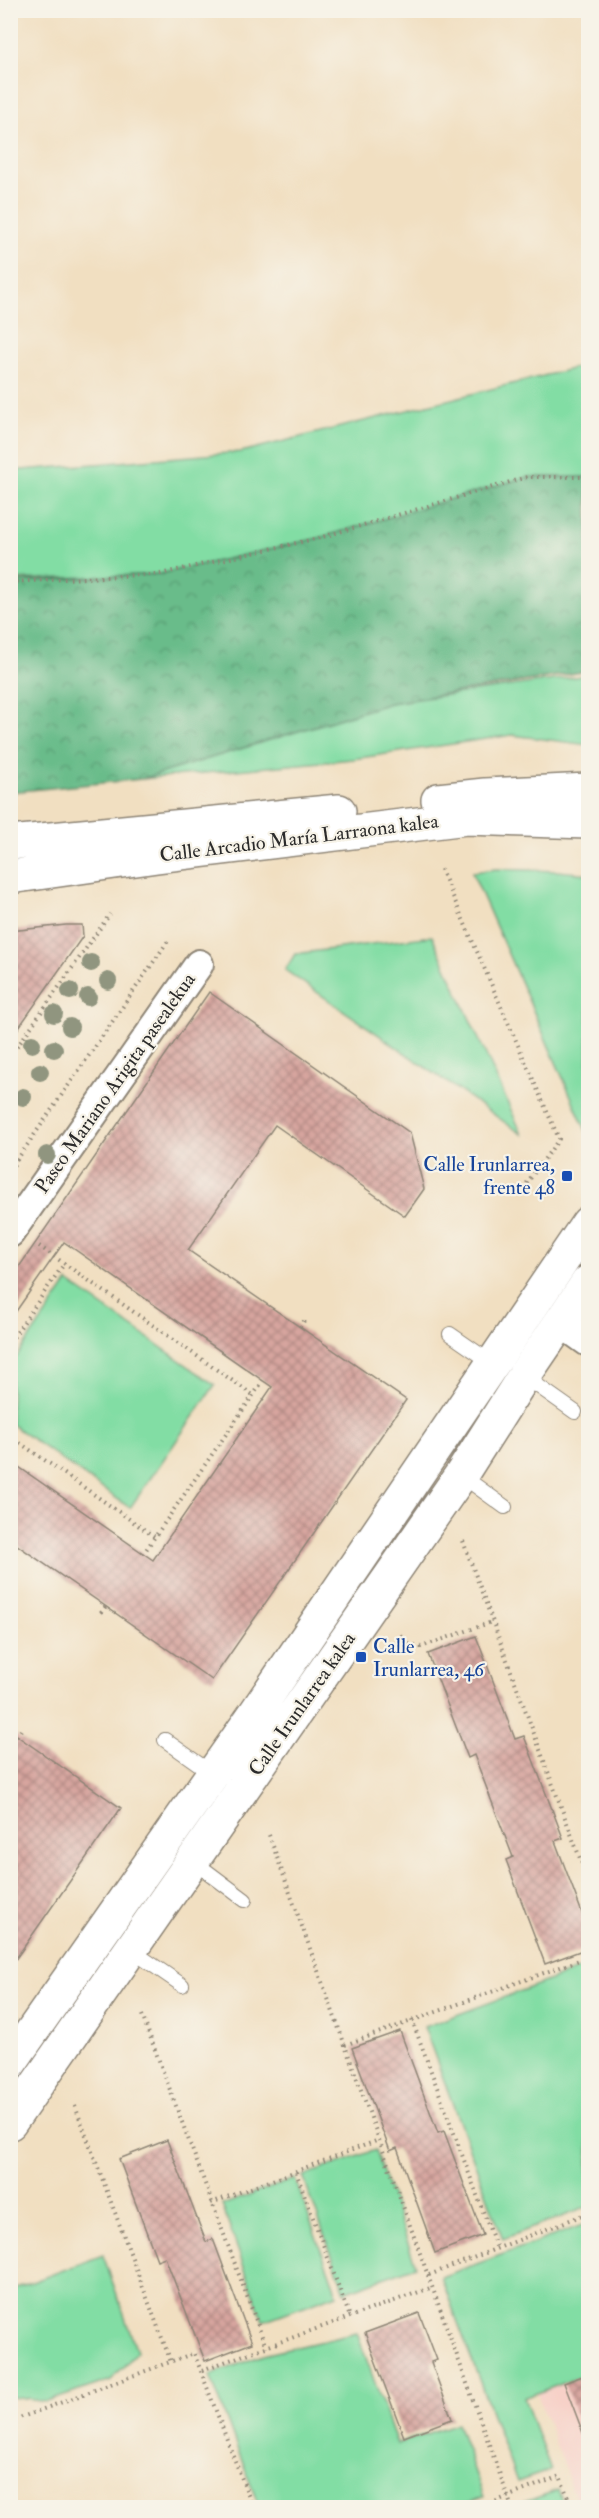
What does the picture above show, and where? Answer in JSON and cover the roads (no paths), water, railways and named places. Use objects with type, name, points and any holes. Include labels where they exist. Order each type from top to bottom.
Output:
[{"type":"street","name":"Calle Arcadio María Larraona kalea","points":[[10,843],[62,840],[485,795],[588,790]]},
{"type":"street","name":"Calle Arcadio María Larraona kalea","points":[[10,877],[168,854],[467,818],[588,822]]},
{"type":"street","name":"Paseo Mariano Arigita pasealekua","points":[[12,1230],[199,964]]},
{"type":"street","name":"Calle Irunlarrea kalea","points":[[10,2062],[213,1774],[588,1224]]},
{"type":"street","name":"Calle Irunlarrea kalea","points":[[10,2123],[461,1475],[588,1282]]},
{"type":"street","points":[[560,1322],[588,1342]]},
{"type":"lane","points":[[450,1334],[492,1363]]},
{"type":"lane","points":[[524,1376],[575,1412]]},
{"type":"lane","points":[[461,1475],[505,1507]]},
{"type":"lane","points":[[165,1740],[213,1774]]},
{"type":"lane","points":[[193,1861],[245,1900]]},
{"type":"lane","points":[[131,1950],[182,1985]]},
{"type":"place","name":"Calle Irunlarrea, frente 48","points":[[567,1176]]},
{"type":"place","name":"Calle Irunlarrea, 46","points":[[361,1657]]}]
